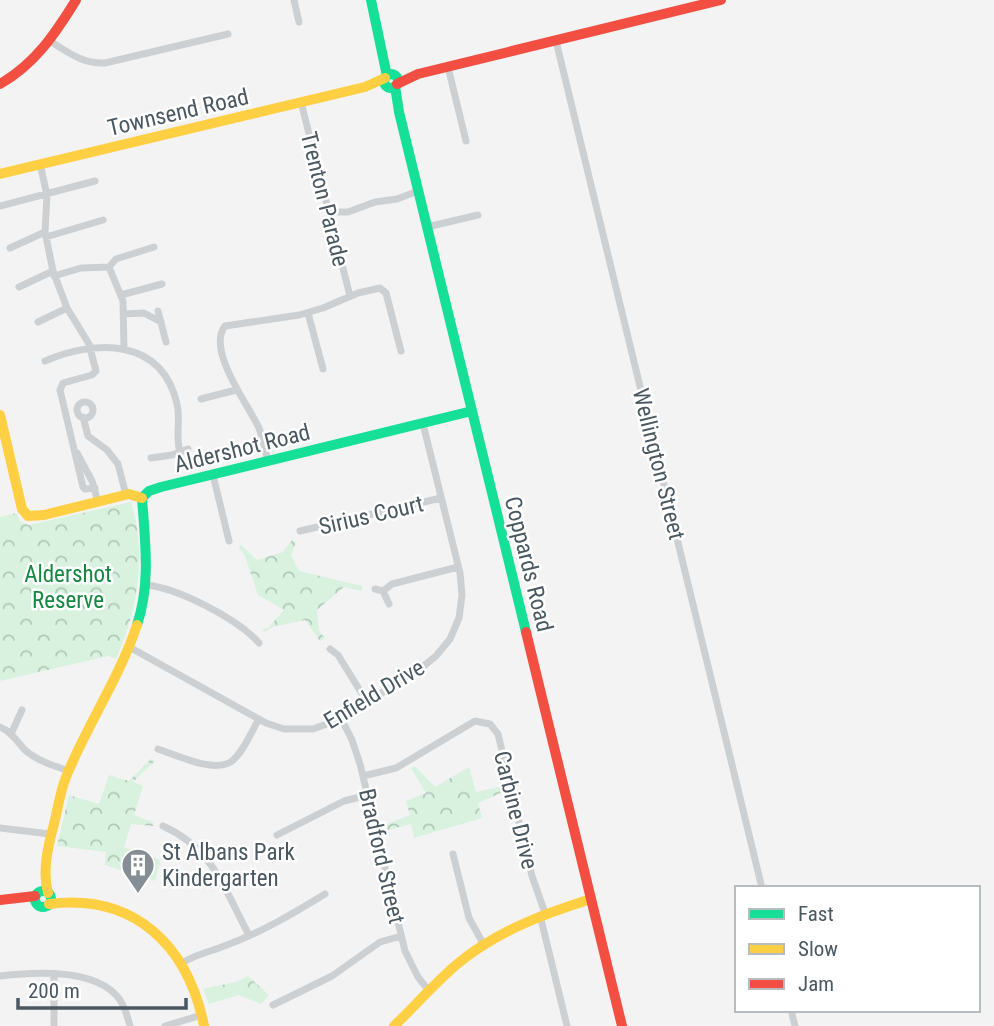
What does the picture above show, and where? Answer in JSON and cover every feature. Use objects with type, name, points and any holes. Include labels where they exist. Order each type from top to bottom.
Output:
[{"type":"street","points":[[0,85],[27,67],[50,41],[76,0]]},
{"type":"street","points":[[294,0],[299,22]]},
{"type":"street","name":"Coppards Road","points":[[371,0],[622,1026]]},
{"type":"street","name":"Townsend Road","points":[[0,174],[721,0]]},
{"type":"street","points":[[50,41],[75,57],[90,63],[105,63],[228,34]]},
{"type":"street","name":"Wellington Street","points":[[556,41],[762,886]]},
{"type":"street","points":[[448,67],[466,141]]},
{"type":"street","name":"Trenton Parade","points":[[301,102],[350,296]]},
{"type":"street","points":[[40,164],[47,195],[45,235],[53,274],[67,307],[91,348],[95,373],[89,377],[67,381],[60,387],[81,468],[83,488],[95,488],[98,502]]},
{"type":"street","points":[[0,206],[94,181]]},
{"type":"street","points":[[329,212],[348,212],[375,202],[397,200],[418,191]]},
{"type":"street","points":[[427,227],[478,215]]},
{"type":"street","points":[[10,248],[45,235],[103,220]]},
{"type":"street","points":[[19,287],[53,274],[81,268],[109,267],[116,259],[154,247]]},
{"type":"street","points":[[109,267],[121,295],[124,349]]},
{"type":"street","points":[[121,295],[162,284]]},
{"type":"street","points":[[268,461],[258,427],[236,390],[221,346],[220,334],[225,326],[232,323],[271,321],[308,313],[377,287],[384,289],[401,351]]},
{"type":"street","points":[[38,322],[67,307]]},
{"type":"street","points":[[158,311],[166,342]]},
{"type":"street","points":[[124,314],[144,313],[160,322]]},
{"type":"street","points":[[308,313],[323,369]]},
{"type":"street","points":[[45,361],[91,348],[124,349],[146,358],[168,381],[178,407],[177,439],[184,451],[151,458]]},
{"type":"street","points":[[201,399],[236,390]]},
{"type":"street","name":"Aldershot Road","points":[[142,498],[145,493],[154,489],[472,411]]},
{"type":"street","points":[[0,415],[22,509],[26,514],[38,516],[133,494],[142,498],[147,536],[146,585],[142,611],[131,648],[90,724],[69,771],[51,834],[43,897]]},
{"type":"street","points":[[83,417],[88,436],[111,454],[118,464],[126,495]]},
{"type":"street","name":"Enfield Drive","points":[[131,648],[259,719],[284,729],[305,730],[322,727],[429,663],[450,639],[458,618],[462,595],[458,567],[423,424]]},
{"type":"street","points":[[213,475],[229,541]]},
{"type":"street","name":"Sirius Court","points":[[300,531],[441,498]]},
{"type":"street","points":[[389,604],[379,590],[392,584],[458,567]]},
{"type":"street","points":[[146,585],[178,592],[245,629],[259,643]]},
{"type":"street","points":[[330,649],[338,655],[367,702]]},
{"type":"street","points":[[11,734],[22,710]]},
{"type":"street","name":"Bradford Street","points":[[341,718],[357,751],[401,936],[418,977],[429,991]]},
{"type":"street","points":[[158,749],[209,765],[225,765],[239,754],[259,719]]},
{"type":"street","name":"Carbine Drive","points":[[363,776],[396,768],[475,721],[491,724],[498,734],[542,914]]},
{"type":"street","points":[[0,727],[11,734],[28,753],[69,771]]},
{"type":"street","points":[[277,835],[344,801],[368,795]]},
{"type":"street","points":[[163,826],[185,837],[205,856],[249,935]]},
{"type":"street","points":[[0,828],[51,834]]},
{"type":"street","points":[[453,854],[468,918],[484,945]]},
{"type":"street","points":[[182,963],[199,953],[227,946],[287,918],[325,894]]},
{"type":"street","points":[[0,900],[43,897],[111,908],[157,934],[182,963],[192,984],[203,1021],[165,1026]]},
{"type":"street","points":[[401,1024],[455,966],[484,945],[542,914],[591,899]]},
{"type":"street","points":[[542,914],[567,1026]]},
{"type":"street","points":[[273,1005],[332,976],[380,942],[401,936]]},
{"type":"street","points":[[0,976],[54,974],[91,980],[105,986],[121,1001],[130,1026]]},
{"type":"street","points":[[54,974],[54,1026]]},
{"type":"green space","name":"Aldershot Reserve","points":[[131,502],[139,541],[138,581],[130,621],[116,659],[108,656],[0,681],[0,517],[16,513],[21,522],[29,525]]},
{"type":"green space","points":[[292,540],[296,543],[291,555],[299,571],[362,586],[362,591],[344,587],[317,610],[319,631],[325,638],[320,641],[305,620],[273,627],[264,632],[262,630],[269,627],[284,610],[258,595],[245,556],[239,548],[240,544],[257,560],[283,552]]},
{"type":"green space","points":[[151,759],[155,761],[133,782],[143,786],[134,815],[153,822],[153,826],[131,824],[124,847],[161,860],[155,881],[105,865],[106,852],[57,846],[69,795],[99,804],[109,775],[129,781]]},
{"type":"green space","points":[[415,766],[435,787],[469,767],[476,792],[503,786],[505,791],[478,803],[482,818],[414,838],[411,824],[384,831],[382,826],[410,815],[406,801],[426,793],[411,768]]},
{"type":"green space","points":[[248,976],[269,995],[261,1004],[239,995],[209,1004],[203,989],[236,982]]},
{"type":"traffic: fast","points":[[371,0],[387,76]]},
{"type":"traffic: fast","points":[[391,74],[396,76],[398,81],[396,86],[391,88],[386,86],[384,81],[386,76],[391,74]]},
{"type":"traffic: fast","points":[[395,86],[399,112],[526,632]]},
{"type":"traffic: fast","points":[[142,498],[149,491],[161,487],[472,411]]},
{"type":"traffic: fast","points":[[137,625],[146,578],[142,498]]},
{"type":"traffic: fast","points":[[40,891],[46,891],[51,899],[49,905],[40,907],[35,902],[35,896],[40,891]]},
{"type":"traffic: slow","points":[[0,174],[365,87],[385,78]]},
{"type":"traffic: slow","points":[[0,415],[22,509],[28,516],[44,515],[129,494],[142,498]]},
{"type":"traffic: slow","points":[[48,893],[46,858],[64,783],[137,625]]},
{"type":"traffic: slow","points":[[394,1026],[471,953],[537,918],[591,899]]},
{"type":"traffic: slow","points":[[49,904],[80,903],[107,907],[132,917],[153,931],[171,949],[185,972],[204,1026]]},
{"type":"traffic: jam","points":[[0,84],[34,58],[76,0]]},
{"type":"traffic: jam","points":[[397,84],[418,74],[721,0]]},
{"type":"traffic: jam","points":[[526,632],[622,1026]]},
{"type":"traffic: jam","points":[[0,900],[35,896]]},
{"type":"place","name":"St Albans Park Kindergarten","points":[[138,895]]}]
